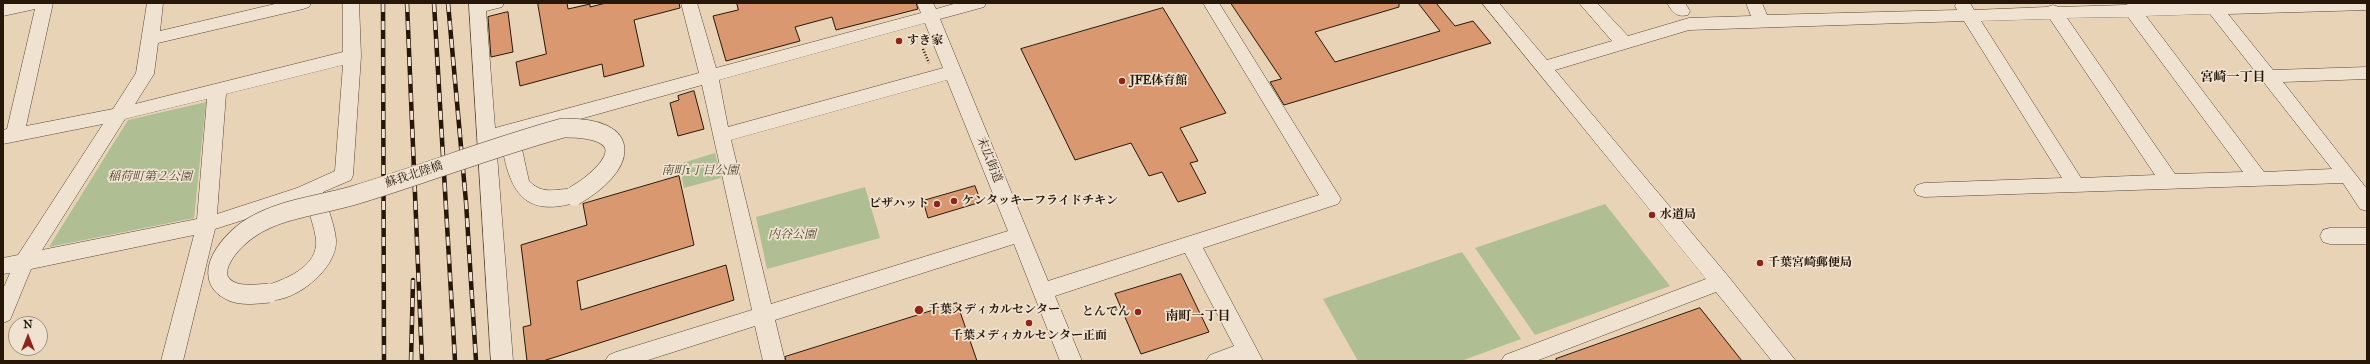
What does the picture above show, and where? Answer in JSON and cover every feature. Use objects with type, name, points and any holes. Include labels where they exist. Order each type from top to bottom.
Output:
[{"type":"street","points":[[3,10],[37,3]]},
{"type":"street","points":[[46,3],[9,135],[120,114],[352,56]]},
{"type":"street","points":[[3,314],[24,262],[120,114],[144,74],[155,3]]},
{"type":"street","points":[[150,39],[302,3]]},
{"type":"street","points":[[3,266],[206,226],[313,191],[344,175],[352,56],[351,3]]},
{"type":"street","points":[[496,3],[477,5],[485,138],[502,361]]},
{"type":"street","points":[[689,3],[709,76],[721,136],[774,361]]},
{"type":"street","points":[[485,138],[709,76],[927,9],[978,3]]},
{"type":"street","points":[[1043,290],[1191,245],[1331,199],[1211,3]]},
{"type":"street","points":[[1490,3],[1785,361]]},
{"type":"street","points":[[1587,3],[1624,43]]},
{"type":"street","points":[[1754,3],[1761,21]]},
{"type":"street","points":[[1544,67],[1689,24],[1964,8],[2053,11],[2212,5],[2367,4]]},
{"type":"street","points":[[2212,5],[2348,176],[2367,204]]},
{"type":"street","points":[[1964,8],[2076,185]]},
{"type":"street","name":"末広街道","points":[[927,9],[1071,361]]},
{"type":"street","points":[[2131,9],[2259,179]]},
{"type":"street","points":[[2053,11],[2170,182]]},
{"type":"street","points":[[721,136],[953,72]]},
{"type":"street","points":[[2269,76],[2367,73]]},
{"type":"street","points":[[172,361],[206,226],[217,90]]},
{"type":"street","name":"蘇我北陸橋","points":[[313,191],[316,205],[318,212],[320,219],[326,240],[326,247],[319,262],[304,278],[283,290],[257,295],[246,295],[228,289],[219,279],[218,272],[222,254],[242,233],[269,218],[290,212],[316,206],[323,204],[330,202],[336,201],[476,155],[505,146],[513,143],[533,137],[545,132],[563,128],[577,126],[600,129],[609,135],[614,144],[615,156],[602,177],[586,190],[574,196],[558,199],[537,198],[524,190],[518,178],[514,163],[512,150],[511,144],[510,138],[509,131]]},
{"type":"street","points":[[1924,190],[2348,176]]},
{"type":"street","points":[[616,361],[1020,235]]},
{"type":"street","points":[[2330,236],[2367,236]]},
{"type":"street","points":[[1191,245],[1250,356],[1217,361]]},
{"type":"street","points":[[1512,361],[1721,282]]},
{"type":"path","points":[[921,44],[929,64]]},
{"type":"green space","name":"稲荷町第２公園","points":[[206,102],[194,218],[49,247],[128,120]]},
{"type":"green space","name":"南町1丁目公園","points":[[715,153],[721,178],[684,188],[679,164]]},
{"type":"green space","name":"内谷公園","points":[[865,187],[880,238],[767,269],[756,217]]},
{"type":"green space","points":[[1605,204],[1670,286],[1535,335],[1475,248]]},
{"type":"green space","points":[[1462,252],[1521,339],[1461,361],[1358,361],[1323,299]]},
{"type":"building","points":[[538,3],[567,3],[568,9],[590,4],[590,7],[606,3],[679,3],[680,8],[634,20],[644,66],[604,77],[602,64],[520,86],[516,62],[546,54]]},
{"type":"building","points":[[737,3],[916,3],[918,9],[836,30],[832,17],[795,27],[800,41],[726,61],[713,16],[738,10]]},
{"type":"building","points":[[1231,3],[1399,3],[1399,7],[1315,32],[1335,62],[1440,31],[1418,3],[1436,3],[1455,26],[1473,21],[1491,43],[1284,105],[1270,82],[1281,79]]},
{"type":"building","name":"JFE体育館","points":[[1163,8],[1226,113],[1180,128],[1198,161],[1190,163],[1206,193],[1178,202],[1162,172],[1149,176],[1131,143],[1075,160],[1021,49]]},
{"type":"building","points":[[508,12],[513,52],[491,57],[488,17]]},
{"type":"building","points":[[694,91],[704,129],[678,136],[670,103],[679,100],[678,96]]},
{"type":"building","points":[[679,176],[694,245],[577,281],[581,310],[726,265],[734,300],[543,361],[527,361],[523,327],[531,325],[521,245],[587,225],[583,204]]},
{"type":"building","points":[[975,186],[981,202],[928,218],[923,201]]},
{"type":"building","points":[[1181,274],[1209,332],[1141,354],[1115,294]]},
{"type":"building","name":"千葉メディカルセンター","points":[[957,303],[977,361],[786,361],[785,357]]},
{"type":"building","points":[[1700,308],[1742,361],[1556,361],[1556,359]]},
{"type":"railway","points":[[383,3],[384,361]]},
{"type":"railway","points":[[407,3],[422,361]]},
{"type":"railway","points":[[434,3],[455,361]]},
{"type":"railway","points":[[448,3],[466,202],[476,361]]},
{"type":"railway","points":[[411,361],[413,280]]},
{"type":"place","name":"すき家","points":[[899,41]]},
{"type":"place","name":"JFE体育館","points":[[1122,81]]},
{"type":"place","name":"ケンタッキーフライドチキン","points":[[954,201]]},
{"type":"place","name":"ピザハット","points":[[937,204]]},
{"type":"place","name":"水道局","points":[[1652,215]]},
{"type":"place","name":"千葉宮崎郵便局","points":[[1760,263]]},
{"type":"place","name":"千葉メディカルセンター","points":[[919,310]]},
{"type":"place","name":"とんでん","points":[[1138,312]]},
{"type":"place","name":"千葉メディカルセンター正面","points":[[1029,323]]},
{"type":"district","name":"宮崎一丁目","points":[[2233,78]]},
{"type":"district","name":"南町一丁目","points":[[1198,317]]}]
